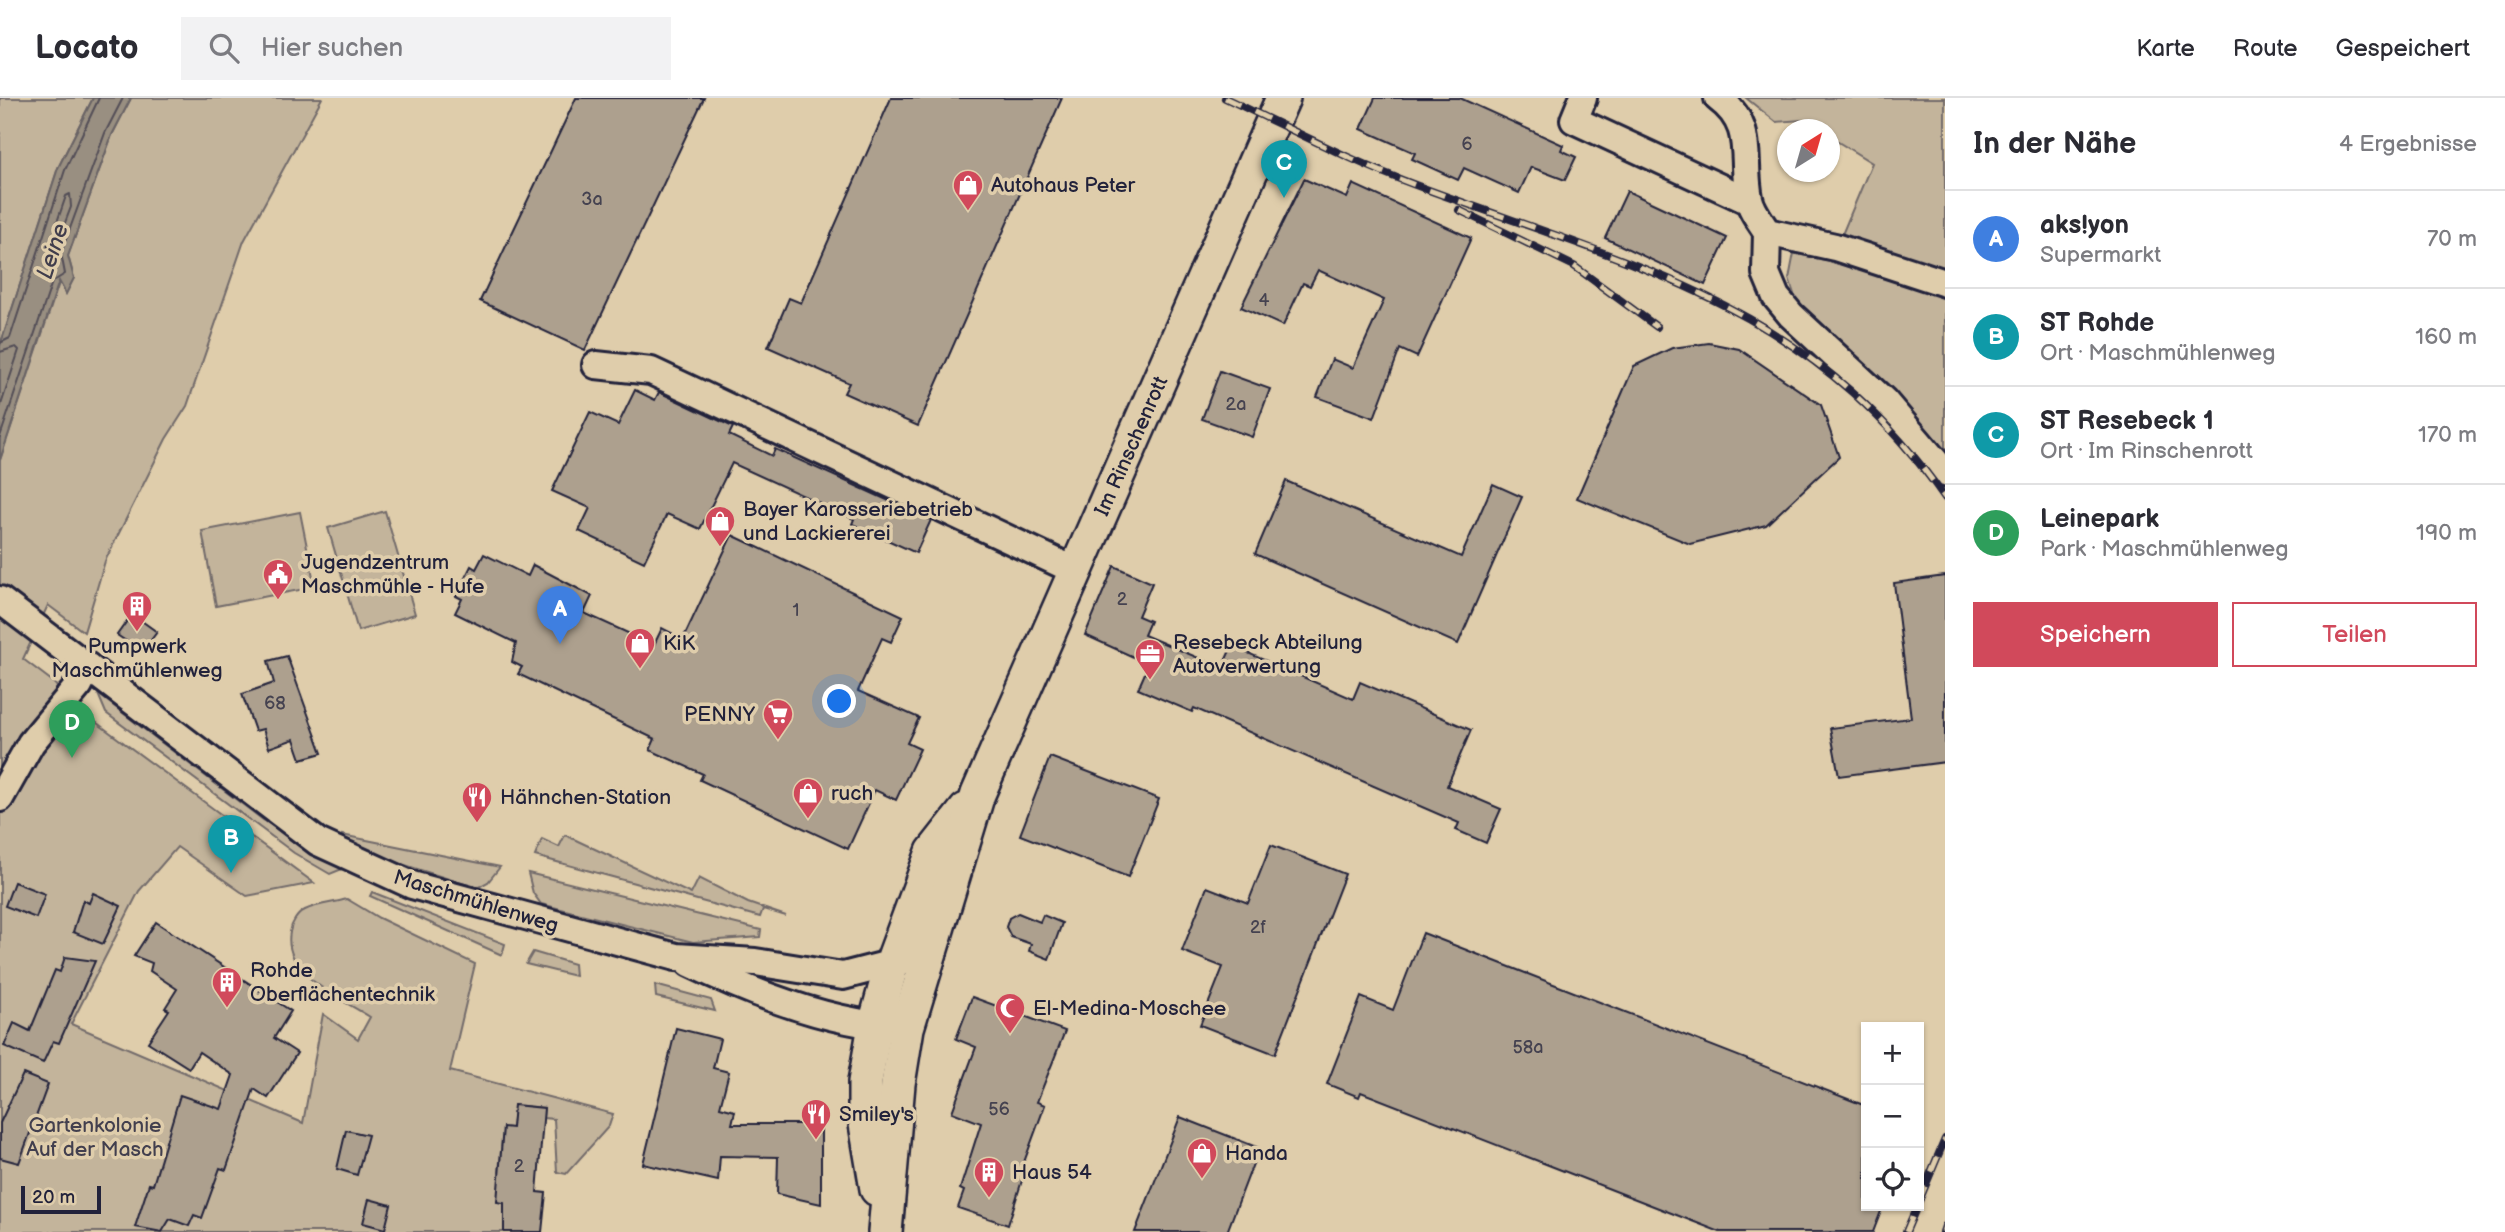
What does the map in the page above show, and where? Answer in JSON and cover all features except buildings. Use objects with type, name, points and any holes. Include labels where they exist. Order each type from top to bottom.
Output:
[{"type":"main road","name":"Im Rinschenrott","points":[[926,955],[944,909],[978,794],[1283,98]]},
{"type":"main road","name":"Im Rinschenrott","points":[[891,1027],[892,963],[933,852],[978,794]]},
{"type":"main road","points":[[884,1232],[898,1084],[891,1027],[926,955]]},
{"type":"street","points":[[1583,98],[1574,120],[1749,201]]},
{"type":"street","points":[[1718,98],[1735,112],[1743,129],[1749,201],[1767,232],[1766,273],[1776,297],[1791,315],[1884,401],[1945,473]]},
{"type":"street","points":[[1767,232],[1835,247],[1945,283]]},
{"type":"street","points":[[596,365],[650,371],[1076,571]]},
{"type":"street","name":"Maschmühlenweg","points":[[0,600],[289,822],[318,842],[355,861],[412,885],[676,957],[733,984],[817,1011],[891,1027]]},
{"type":"street","points":[[0,798],[31,743],[79,685],[88,667]]},
{"type":"street","name":"Maschmühlenweg","points":[[676,957],[755,962],[843,976],[926,955]]},
{"type":"green space","points":[[0,98],[93,98],[58,168],[0,346]]},
{"type":"green space","name":"Gartenkolonie Auf der Masch","points":[[131,98],[322,98],[244,241],[187,406],[166,439],[105,561],[84,632],[48,605],[23,659],[52,681],[74,706],[314,883],[247,896],[177,847],[139,891],[71,1024],[303,1123],[323,1014],[358,1039],[370,1017],[329,993],[304,972],[290,947],[291,929],[297,917],[305,910],[347,899],[379,918],[475,964],[450,1071],[613,1114],[609,1126],[566,1174],[557,1172],[554,1119],[543,1118],[544,1108],[514,1105],[512,1128],[503,1127],[499,1172],[502,1173],[497,1202],[504,1203],[504,1232],[0,1232],[0,460],[60,280],[66,293],[74,278],[68,256],[112,135]]},
{"type":"green space","points":[[1746,98],[1945,98],[1945,461],[1799,309],[1789,279],[1794,253],[1824,260],[1841,237],[1872,163],[1840,143],[1840,119],[1777,119],[1776,122]]},
{"type":"green space","points":[[385,511],[415,614],[358,631],[328,528]]},
{"type":"green space","points":[[300,512],[315,587],[216,606],[202,531]]},
{"type":"green space","points":[[98,694],[263,820],[342,869],[330,874],[294,853],[106,713]]},
{"type":"green space","points":[[342,835],[500,867],[488,882],[477,888],[386,859],[342,838]]},
{"type":"green space","points":[[565,835],[691,894],[699,878],[748,903],[786,916],[763,909],[760,917],[535,856],[542,839],[559,847]]},
{"type":"green space","points":[[528,873],[761,930],[760,937],[693,942],[541,904],[533,893]]},
{"type":"green space","points":[[372,892],[505,944],[502,955],[370,896]]},
{"type":"green space","points":[[533,952],[574,964],[575,976],[526,964]]},
{"type":"green space","points":[[655,985],[711,1000],[715,1011],[656,997]]},
{"type":"water","name":"Leine","points":[[93,98],[131,98],[112,135],[68,256],[74,278],[66,294],[59,281],[0,460],[0,346],[58,168]]},
{"type":"railway","points":[[1225,98],[1393,177],[1641,267],[1709,298],[1774,334],[1835,377],[1892,431],[1945,498]]},
{"type":"railway","points":[[1459,210],[1574,266],[1657,327]]},
{"type":"railway","points":[[1924,1189],[1945,1139]]},
{"type":"railway","points":[[1906,1232],[1915,1211]]},
{"type":"railway","points":[[1943,1232],[1945,1226]]},
{"type":"place","name":"ST Resebeck 1","points":[[1284,198]]},
{"type":"place","name":"Autohaus Peter","points":[[968,212]]},
{"type":"place","name":"Bayer Karosseriebetrieb und Lackiererei","points":[[720,548]]},
{"type":"place","name":"Jugendzentrum Maschmühle - Hufe","points":[[278,601]]},
{"type":"place","name":"Pumpwerk Maschmühlenweg","points":[[137,633]]},
{"type":"place","name":"aks!yon","points":[[560,644]]},
{"type":"place","name":"KiK","points":[[640,670]]},
{"type":"place","name":"Resebeck Abteilung Autoverwertung","points":[[1150,681]]},
{"type":"place","name":"PENNY","points":[[778,741]]},
{"type":"place","name":"Leinepark","points":[[72,758]]},
{"type":"place","name":"ruch","points":[[808,820]]},
{"type":"place","name":"Hähnchen-Station","points":[[477,824]]},
{"type":"place","name":"ST Rohde","points":[[231,873]]},
{"type":"place","name":"Rohde Oberflächentechnik","points":[[227,1009]]},
{"type":"place","name":"El-Medina-Moschee","points":[[1010,1035]]},
{"type":"place","name":"Smiley's","points":[[816,1141]]},
{"type":"place","name":"Handa","points":[[1202,1180]]},
{"type":"place","name":"Haus 54","points":[[989,1199]]}]
